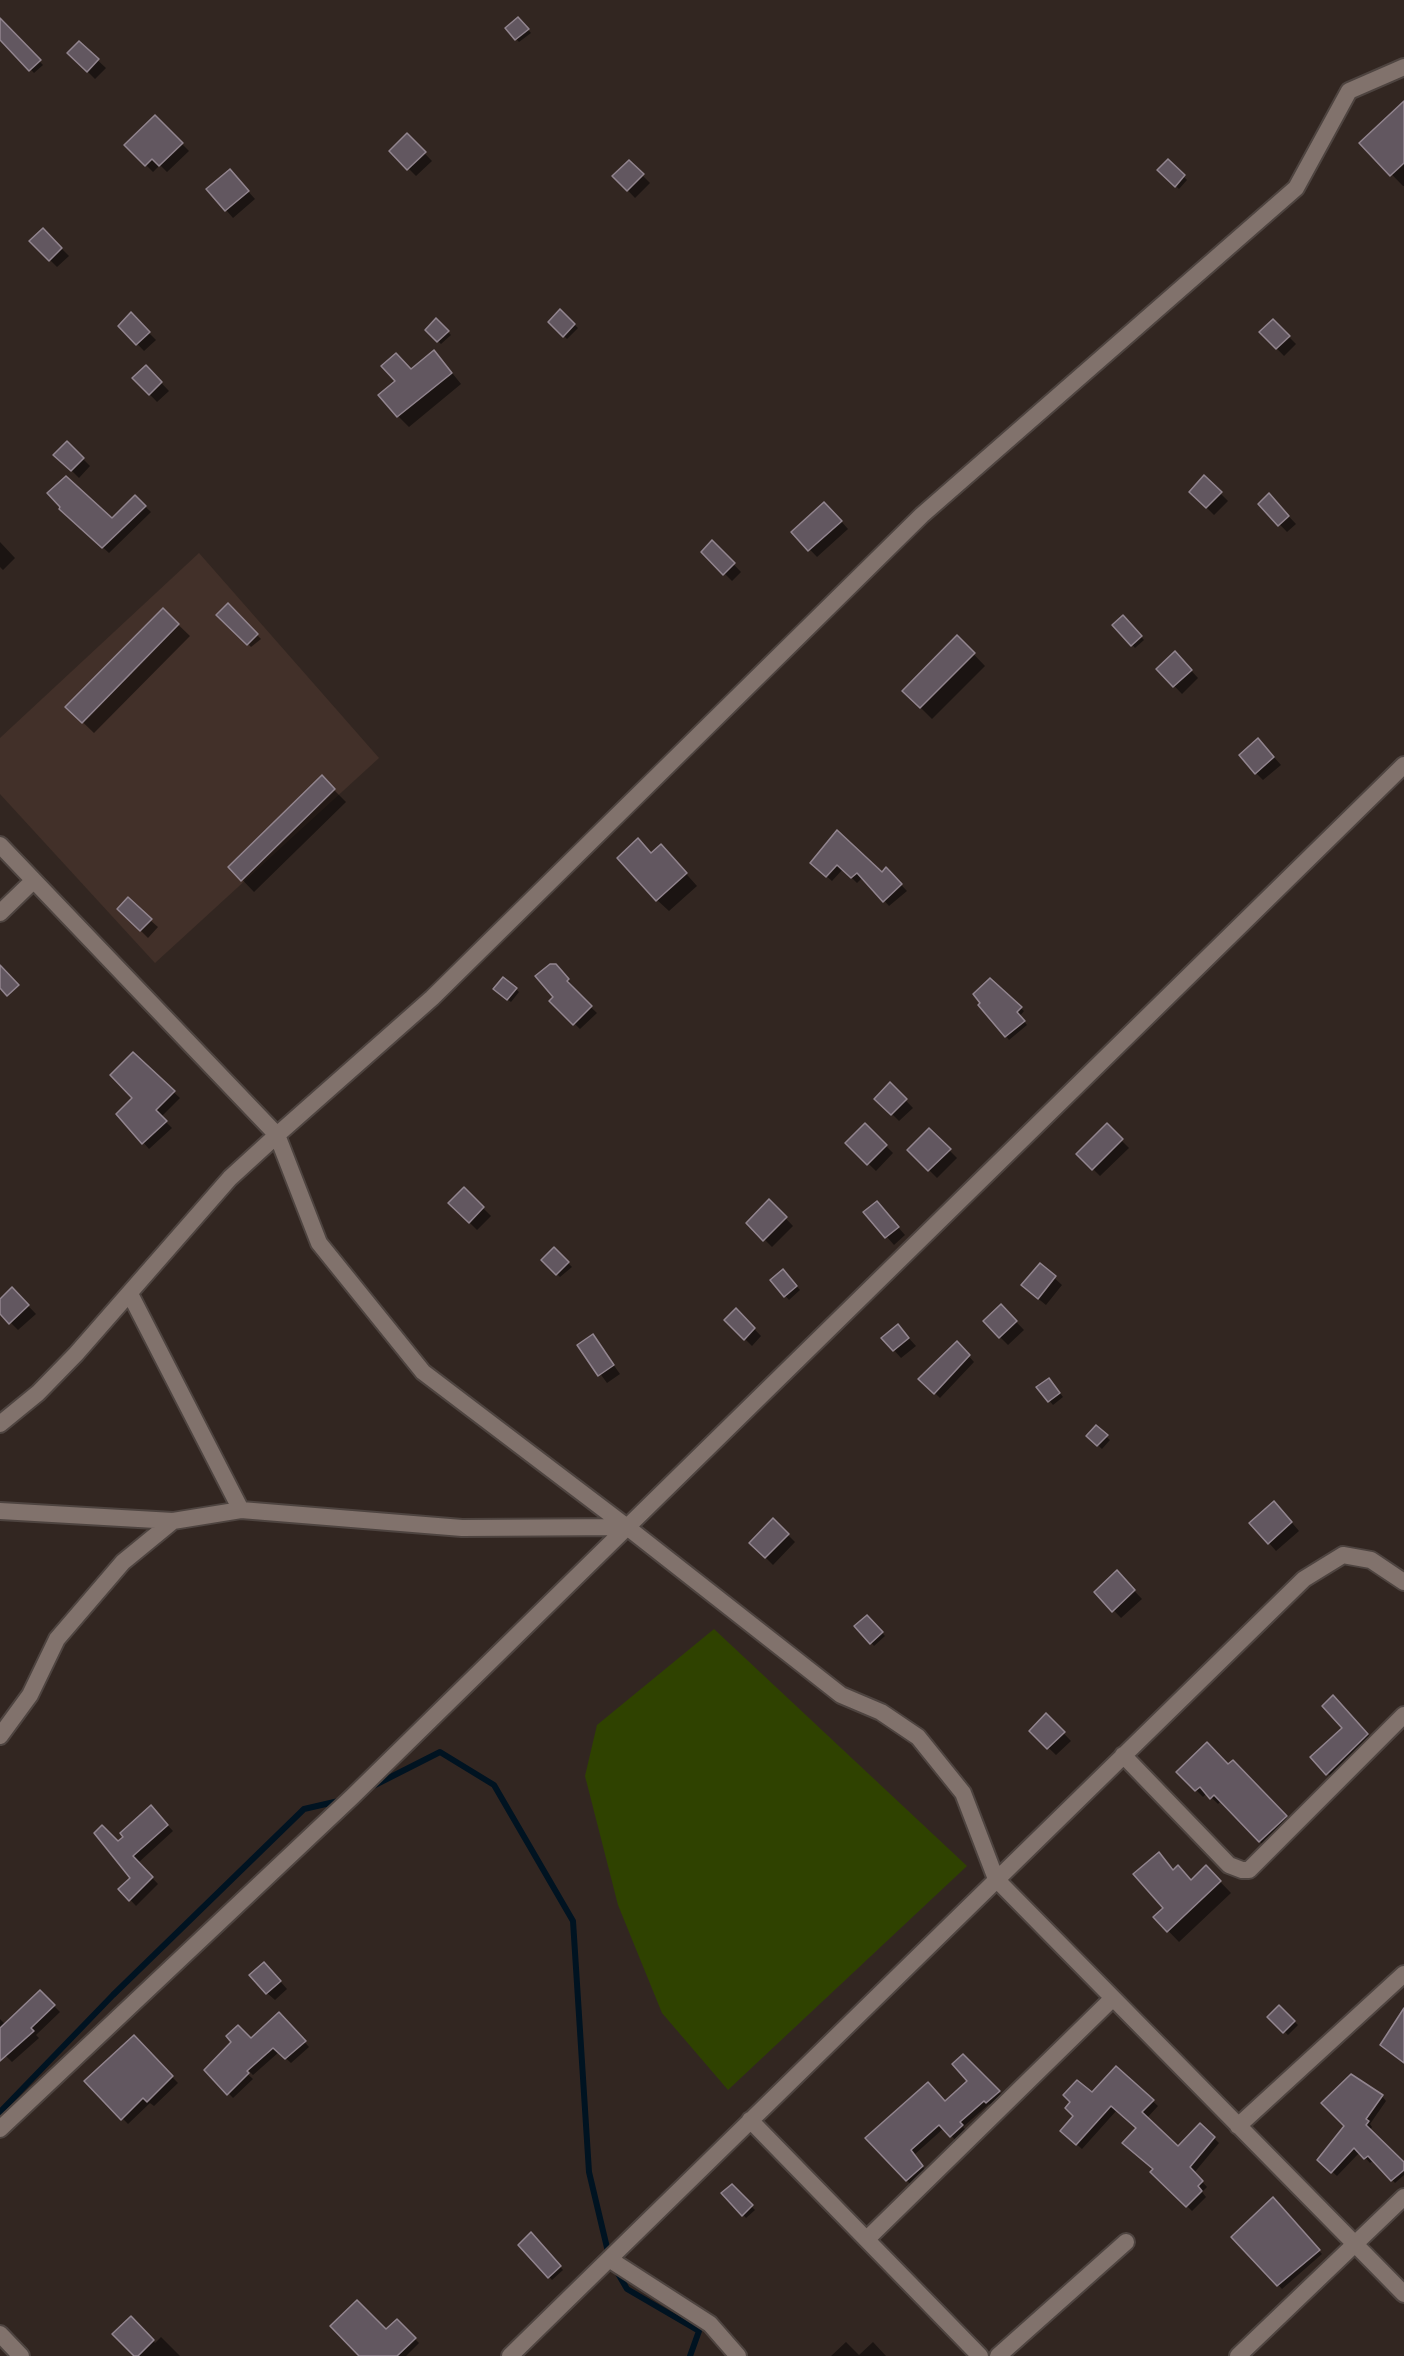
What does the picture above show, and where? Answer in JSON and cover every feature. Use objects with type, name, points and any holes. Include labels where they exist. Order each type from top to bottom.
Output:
[{"type":"street","points":[[0,1424],[68,1362],[230,1178],[432,998],[922,515],[1296,188],[1349,91],[1404,67]]},
{"type":"street","points":[[0,2129],[352,1797],[1404,765]]},
{"type":"street","points":[[0,845],[277,1135],[319,1243],[423,1372],[627,1527],[841,1695],[881,1712],[918,1737],[963,1793],[996,1879],[1404,2294]]},
{"type":"street","points":[[0,913],[33,880]]},
{"type":"street","points":[[130,1294],[241,1510]]},
{"type":"street","points":[[0,1511],[173,1521],[241,1510],[462,1528],[627,1527]]},
{"type":"street","points":[[0,1736],[30,1695],[57,1639],[123,1562],[173,1521]]},
{"type":"street","points":[[510,2356],[1304,1579],[1343,1555],[1371,1560],[1404,1582]]},
{"type":"street","points":[[1123,1755],[1229,1865],[1249,1870],[1404,1715]]},
{"type":"street","points":[[1238,2126],[1404,1974]]},
{"type":"street","points":[[867,2239],[1113,1998]]},
{"type":"street","points":[[750,2120],[980,2356]]},
{"type":"street","points":[[1238,2356],[1404,2197]]},
{"type":"street","points":[[998,2356],[1126,2242]]},
{"type":"street","points":[[609,2259],[710,2324],[738,2356]]},
{"type":"street","points":[[0,2334],[12,2353]]},
{"type":"shaded area","points":[[199,553],[379,758],[155,963],[0,794],[0,738]]},
{"type":"green space","points":[[714,1629],[967,1866],[728,2090],[662,2013],[618,1905],[585,1776],[597,1725]]},
{"type":"building","points":[[518,17],[529,29],[515,40],[505,28]]},
{"type":"building","points":[[0,18],[41,60],[29,71],[0,40]]},
{"type":"building","points":[[79,41],[99,59],[87,72],[67,53]]},
{"type":"building","points":[[1404,101],[1404,163],[1390,176],[1359,143]]},
{"type":"building","points":[[155,115],[183,143],[159,166],[152,159],[145,166],[124,145]]},
{"type":"building","points":[[407,133],[426,152],[407,170],[389,151]]},
{"type":"building","points":[[1168,159],[1185,175],[1175,187],[1157,170]]},
{"type":"building","points":[[629,160],[644,174],[627,191],[612,176]]},
{"type":"building","points":[[230,169],[249,191],[225,211],[206,189]]},
{"type":"building","points":[[43,228],[62,248],[49,261],[29,241]]},
{"type":"building","points":[[560,309],[575,324],[563,337],[548,322]]},
{"type":"building","points":[[131,312],[150,332],[136,345],[118,326]]},
{"type":"building","points":[[436,318],[449,331],[437,342],[425,330]]},
{"type":"building","points":[[1273,319],[1290,336],[1276,349],[1259,332]]},
{"type":"building","points":[[434,350],[452,373],[397,417],[378,395],[395,381],[381,366],[396,353],[411,369]]},
{"type":"building","points":[[146,365],[162,382],[149,395],[132,378]]},
{"type":"building","points":[[67,441],[84,458],[71,471],[53,455]]},
{"type":"building","points":[[1204,475],[1222,492],[1206,508],[1189,492]]},
{"type":"building","points":[[66,476],[112,518],[135,495],[146,506],[102,548],[59,509],[60,507],[47,493]]},
{"type":"building","points":[[1269,493],[1289,516],[1278,526],[1258,504]]},
{"type":"building","points":[[824,502],[842,521],[808,551],[791,532]]},
{"type":"building","points":[[712,540],[735,563],[723,575],[701,552]]},
{"type":"building","points":[[228,603],[258,634],[247,645],[216,615]]},
{"type":"building","points":[[163,608],[179,624],[82,723],[65,707]]},
{"type":"building","points":[[1123,615],[1142,636],[1131,646],[1112,625]]},
{"type":"building","points":[[957,635],[975,653],[920,708],[902,691]]},
{"type":"building","points":[[1175,651],[1192,670],[1173,687],[1156,669]]},
{"type":"building","points":[[1258,738],[1274,757],[1255,774],[1239,755]]},
{"type":"building","points":[[322,775],[335,789],[241,881],[228,867]]},
{"type":"building","points":[[837,830],[882,872],[886,867],[902,884],[883,902],[857,873],[851,878],[837,865],[826,877],[810,863]]},
{"type":"building","points":[[638,838],[651,853],[661,844],[687,873],[656,901],[617,858]]},
{"type":"building","points":[[128,897],[152,919],[140,931],[117,909]]},
{"type":"building","points":[[550,964],[556,964],[569,979],[567,981],[592,1006],[573,1025],[549,1001],[553,997],[535,976]]},
{"type":"building","points":[[0,965],[19,985],[7,996],[0,988]]},
{"type":"building","points":[[503,977],[517,988],[507,1000],[493,989]]},
{"type":"building","points":[[990,978],[1022,1007],[1017,1012],[1025,1021],[1005,1037],[978,1005],[980,1003],[973,994]]},
{"type":"building","points":[[133,1052],[175,1091],[156,1110],[167,1121],[142,1144],[116,1114],[132,1098],[110,1075]]},
{"type":"building","points":[[890,1082],[907,1099],[891,1115],[874,1099]]},
{"type":"building","points":[[865,1123],[887,1145],[867,1165],[845,1143]]},
{"type":"building","points":[[1107,1123],[1123,1139],[1092,1170],[1076,1154]]},
{"type":"building","points":[[929,1128],[951,1149],[928,1171],[907,1150]]},
{"type":"building","points":[[464,1187],[484,1207],[469,1223],[448,1203]]},
{"type":"building","points":[[769,1199],[787,1217],[763,1241],[746,1223]]},
{"type":"building","points":[[877,1201],[899,1227],[885,1238],[863,1212]]},
{"type":"building","points":[[554,1247],[569,1262],[556,1275],[541,1260]]},
{"type":"building","points":[[1040,1263],[1056,1276],[1038,1299],[1021,1285]]},
{"type":"building","points":[[783,1269],[797,1286],[784,1297],[770,1280]]},
{"type":"building","points":[[12,1287],[29,1305],[9,1324],[0,1314],[0,1299]]},
{"type":"building","points":[[1001,1304],[1017,1321],[999,1338],[983,1321]]},
{"type":"building","points":[[736,1308],[755,1328],[744,1340],[724,1320]]},
{"type":"building","points":[[898,1324],[909,1338],[893,1351],[881,1338]]},
{"type":"building","points":[[593,1334],[614,1365],[598,1376],[577,1345]]},
{"type":"building","points":[[957,1341],[970,1355],[934,1394],[918,1379]]},
{"type":"building","points":[[1049,1378],[1060,1393],[1048,1402],[1036,1387]]},
{"type":"building","points":[[1096,1425],[1108,1435],[1097,1446],[1086,1436]]},
{"type":"building","points":[[1274,1501],[1292,1522],[1268,1544],[1249,1523]]},
{"type":"building","points":[[773,1518],[789,1534],[765,1558],[749,1543]]},
{"type":"building","points":[[1117,1570],[1135,1590],[1112,1612],[1094,1592]]},
{"type":"building","points":[[867,1615],[883,1632],[870,1644],[854,1626]]},
{"type":"building","points":[[1333,1695],[1368,1734],[1326,1775],[1310,1757],[1342,1728],[1322,1706]]},
{"type":"building","points":[[1046,1713],[1065,1732],[1047,1749],[1029,1731]]},
{"type":"building","points":[[1207,1742],[1228,1764],[1233,1760],[1287,1816],[1259,1842],[1214,1795],[1210,1799],[1200,1787],[1195,1791],[1176,1772]]},
{"type":"building","points":[[151,1805],[168,1825],[133,1856],[153,1877],[129,1901],[118,1889],[130,1878],[94,1833],[102,1825],[118,1841],[123,1837],[120,1833]]},
{"type":"building","points":[[1159,1852],[1173,1870],[1178,1865],[1191,1880],[1206,1865],[1221,1881],[1167,1932],[1153,1917],[1163,1908],[1133,1874]]},
{"type":"building","points":[[264,1962],[281,1981],[266,1994],[249,1975]]},
{"type":"building","points":[[40,1990],[55,2005],[31,2028],[34,2031],[0,2061],[0,2028]]},
{"type":"building","points":[[1279,2005],[1295,2021],[1283,2033],[1267,2017]]},
{"type":"building","points":[[1404,2008],[1404,2063],[1380,2045]]},
{"type":"building","points":[[279,2012],[306,2041],[285,2059],[273,2048],[247,2071],[249,2073],[227,2095],[204,2070],[231,2042],[226,2036],[238,2025],[251,2038]]},
{"type":"building","points":[[134,2035],[173,2076],[147,2102],[143,2098],[121,2120],[84,2081]]},
{"type":"building","points":[[963,2054],[1000,2091],[986,2103],[984,2101],[960,2122],[963,2125],[950,2137],[939,2125],[911,2150],[923,2166],[906,2181],[865,2138],[928,2082],[945,2101],[967,2081],[952,2064]]},
{"type":"building","points":[[1116,2066],[1154,2100],[1142,2112],[1178,2146],[1200,2123],[1215,2137],[1190,2167],[1203,2181],[1198,2186],[1202,2191],[1186,2207],[1150,2172],[1153,2169],[1122,2143],[1136,2128],[1111,2106],[1076,2145],[1060,2131],[1073,2116],[1065,2108],[1070,2102],[1063,2095],[1077,2080],[1092,2092]]},
{"type":"building","points":[[1351,2074],[1383,2095],[1366,2119],[1369,2121],[1366,2125],[1404,2162],[1404,2170],[1391,2181],[1368,2156],[1364,2159],[1354,2148],[1331,2173],[1317,2160],[1344,2126],[1321,2103]]},
{"type":"building","points":[[732,2184],[753,2205],[742,2216],[721,2193]]},
{"type":"building","points":[[1273,2197],[1320,2250],[1277,2286],[1231,2237]]},
{"type":"building","points":[[531,2232],[561,2266],[548,2278],[518,2245]]},
{"type":"building","points":[[357,2300],[386,2329],[397,2319],[416,2338],[397,2356],[359,2356],[330,2326]]},
{"type":"building","points":[[131,2316],[154,2340],[138,2356],[134,2356],[112,2334]]},
{"type":"waterway","points":[[371,1787],[440,1752],[494,1785],[573,1921],[589,2172],[609,2256]]},
{"type":"waterway","points":[[0,2112],[113,1995],[304,1809],[343,1800]]},
{"type":"waterway","points":[[616,2270],[627,2289],[699,2331],[690,2356]]}]
